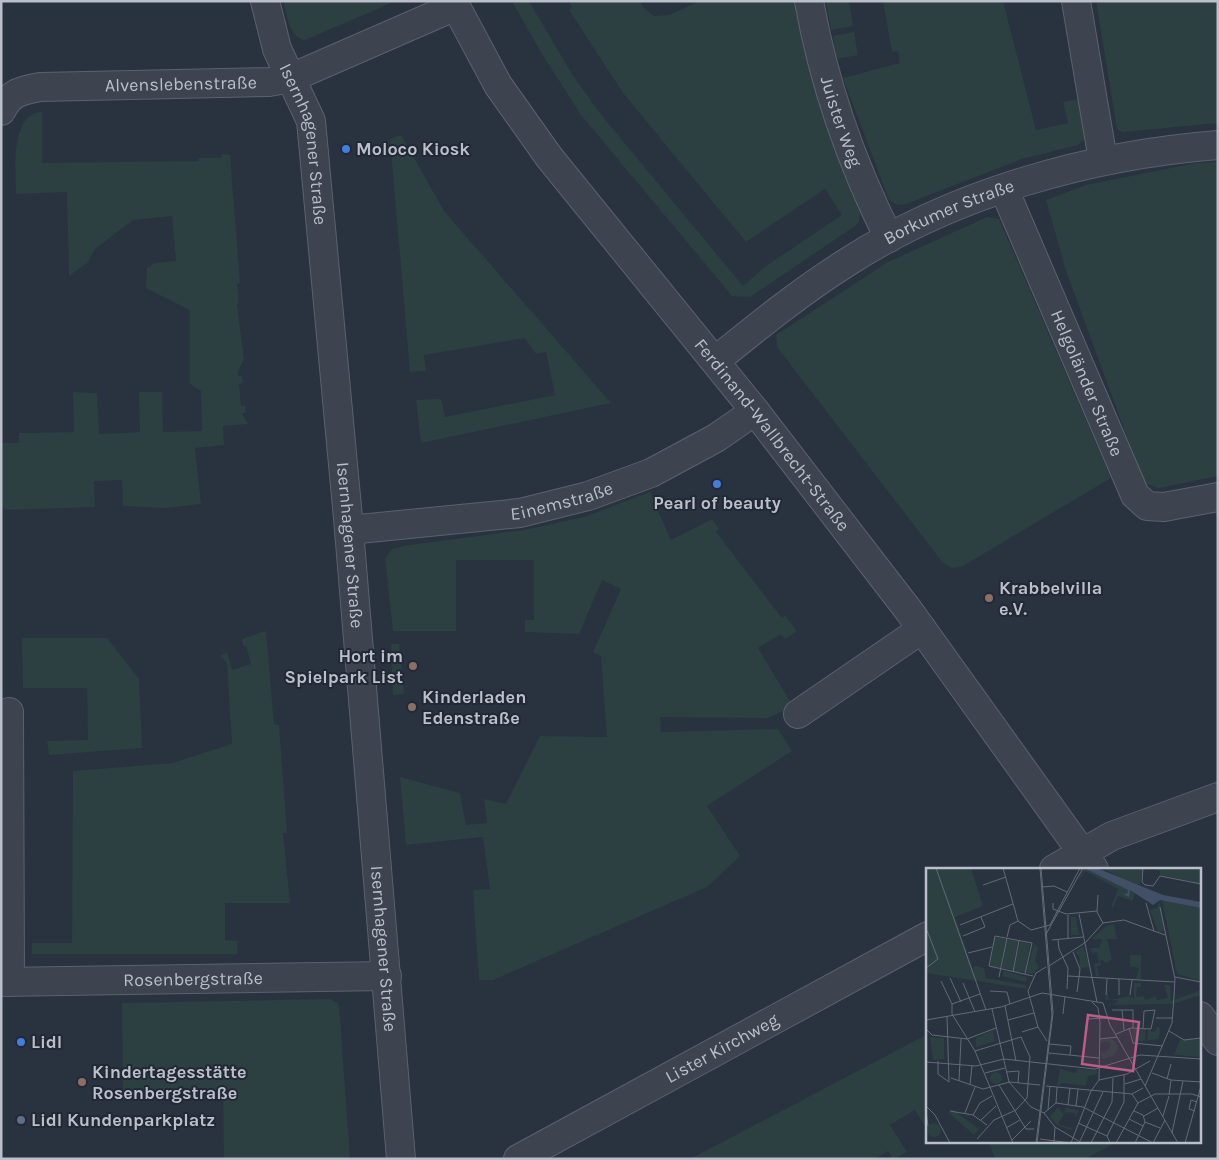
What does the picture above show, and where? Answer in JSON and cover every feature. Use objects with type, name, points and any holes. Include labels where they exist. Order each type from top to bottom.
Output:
[{"type":"street","name":"Isernhagener Straße","points":[[265,1],[277,49],[311,121],[349,530],[401,1159]]},
{"type":"street","name":"Juister Weg","points":[[809,1],[830,97],[853,159],[889,238]]},
{"type":"street","points":[[1076,1],[1102,160]]},
{"type":"street","name":"Alvenslebenstraße","points":[[1,111],[8,97],[24,90],[40,87],[269,82],[291,78],[455,4]]},
{"type":"street","name":"Ferdinand-Wallbrecht-Straße","points":[[455,4],[498,85],[549,158],[756,411],[922,629],[1089,861]]},
{"type":"street","name":"Borkumer Straße","points":[[715,361],[802,294],[846,263],[889,238],[948,210],[1053,172],[1102,160],[1218,145]]},
{"type":"street","name":"Helgoländer Straße","points":[[1004,189],[1135,495],[1147,506],[1164,507],[1218,497]]},
{"type":"street","name":"Einemstraße","points":[[349,530],[520,513],[588,496],[651,473],[716,438],[756,411]]},
{"type":"street","points":[[798,714],[922,629]]},
{"type":"street","points":[[6,982],[9,712]]},
{"type":"street","points":[[1058,868],[1089,861],[1112,836],[1218,797]]},
{"type":"street","name":"Lister Kirchweg","points":[[518,1159],[926,937]]},
{"type":"street","name":"Rosenbergstraße","points":[[6,982],[386,976]]},
{"type":"street","points":[[1202,1019],[1218,1041]]},
{"type":"shaded area","points":[[283,1],[396,1],[305,40],[295,35],[292,30]]},
{"type":"shaded area","points":[[512,1],[529,1],[572,74],[599,112],[743,286],[766,266],[842,215],[825,189],[746,242],[623,93],[569,10],[572,8],[569,1],[640,1],[645,10],[654,16],[669,15],[700,1],[799,1],[862,205],[858,224],[750,297],[732,296],[581,115],[540,51]]},
{"type":"shaded area","points":[[826,1],[849,1],[853,26],[831,30]]},
{"type":"shaded area","points":[[883,1],[1003,1],[1036,130],[1068,123],[1063,102],[1078,99],[1086,125],[1084,139],[1078,145],[1022,159],[906,204],[897,205],[889,200],[843,78],[900,63],[898,51],[892,52]]},
{"type":"shaded area","points":[[1096,1],[1218,1],[1218,123],[1123,132],[1117,129]]},
{"type":"shaded area","points":[[854,32],[858,55],[837,59],[833,36]]},
{"type":"shaded area","points":[[42,112],[42,163],[198,161],[199,158],[221,158],[222,154],[230,155],[240,283],[237,284],[239,303],[237,304],[244,359],[238,376],[242,376],[243,383],[239,384],[241,406],[245,405],[246,413],[242,413],[248,424],[223,426],[224,445],[195,448],[201,504],[164,508],[123,506],[122,480],[94,481],[95,507],[5,510],[1,504],[1,443],[19,443],[19,433],[74,432],[73,392],[97,393],[99,434],[140,432],[139,392],[162,392],[163,432],[202,431],[201,391],[190,384],[190,310],[146,288],[147,268],[155,263],[176,261],[172,216],[133,220],[95,249],[87,263],[69,276],[67,192],[16,194],[16,158],[19,133],[24,122],[31,115]]},
{"type":"shaded area","points":[[401,135],[444,211],[611,403],[421,443],[416,400],[441,399],[445,417],[555,395],[546,352],[536,354],[525,338],[424,355],[426,371],[410,372],[390,139]]},
{"type":"shaded area","points":[[1218,162],[1218,476],[1159,488],[1144,483],[1066,271],[1046,200],[1086,185],[1196,163]]},
{"type":"shaded area","points":[[987,217],[999,219],[1111,478],[963,566],[952,568],[943,563],[777,347],[776,335],[888,262]]},
{"type":"shaded area","points":[[650,492],[671,540],[712,519],[719,529],[716,532],[782,618],[785,615],[797,632],[785,639],[781,634],[758,648],[793,706],[768,718],[660,717],[661,732],[778,729],[792,751],[707,806],[740,856],[707,887],[493,980],[479,980],[473,890],[490,889],[483,837],[406,845],[400,777],[460,793],[466,825],[487,823],[484,799],[506,804],[540,736],[607,737],[601,656],[593,652],[621,589],[602,580],[579,634],[525,632],[525,620],[534,620],[534,560],[456,560],[456,631],[393,631],[385,558],[392,549],[409,545],[524,530],[584,517]]},
{"type":"shaded area","points":[[266,631],[274,724],[279,725],[287,833],[283,833],[290,903],[225,903],[225,940],[237,941],[238,954],[32,954],[32,943],[72,943],[73,771],[172,763],[232,744],[227,663],[220,655],[227,652],[232,670],[251,664],[246,646],[243,647],[242,639]]},
{"type":"shaded area","points":[[22,638],[107,638],[139,679],[142,748],[49,755],[47,741],[88,740],[87,688],[23,688]]},
{"type":"shaded area","points":[[391,644],[399,644],[404,694],[393,695]]},
{"type":"shaded area","points":[[330,999],[339,1004],[350,1159],[224,1159],[223,1098],[123,1100],[122,1003]]},
{"type":"shaded area","points":[[926,1035],[926,1128],[915,1110],[890,1125],[907,1152],[893,1159],[888,1151],[875,1159],[690,1159]]},
{"type":"shaded area","points":[[988,1142],[1117,1142],[1085,1159],[995,1159]]},
{"type":"place","name":"Moloco Kiosk","points":[[346,149]]},
{"type":"place","name":"Pearl of beauty","points":[[717,484]]},
{"type":"place","name":"Krabbelvilla e.V.","points":[[989,598]]},
{"type":"place","name":"Hort im Spielpark List","points":[[413,666]]},
{"type":"place","name":"Kinderladen Edenstraße","points":[[412,707]]},
{"type":"place","name":"Lidl","points":[[21,1042]]},
{"type":"place","name":"Kindertagesstätte Rosenbergstraße","points":[[82,1082]]},
{"type":"place","name":"Lidl Kundenparkplatz","points":[[21,1120]]}]
